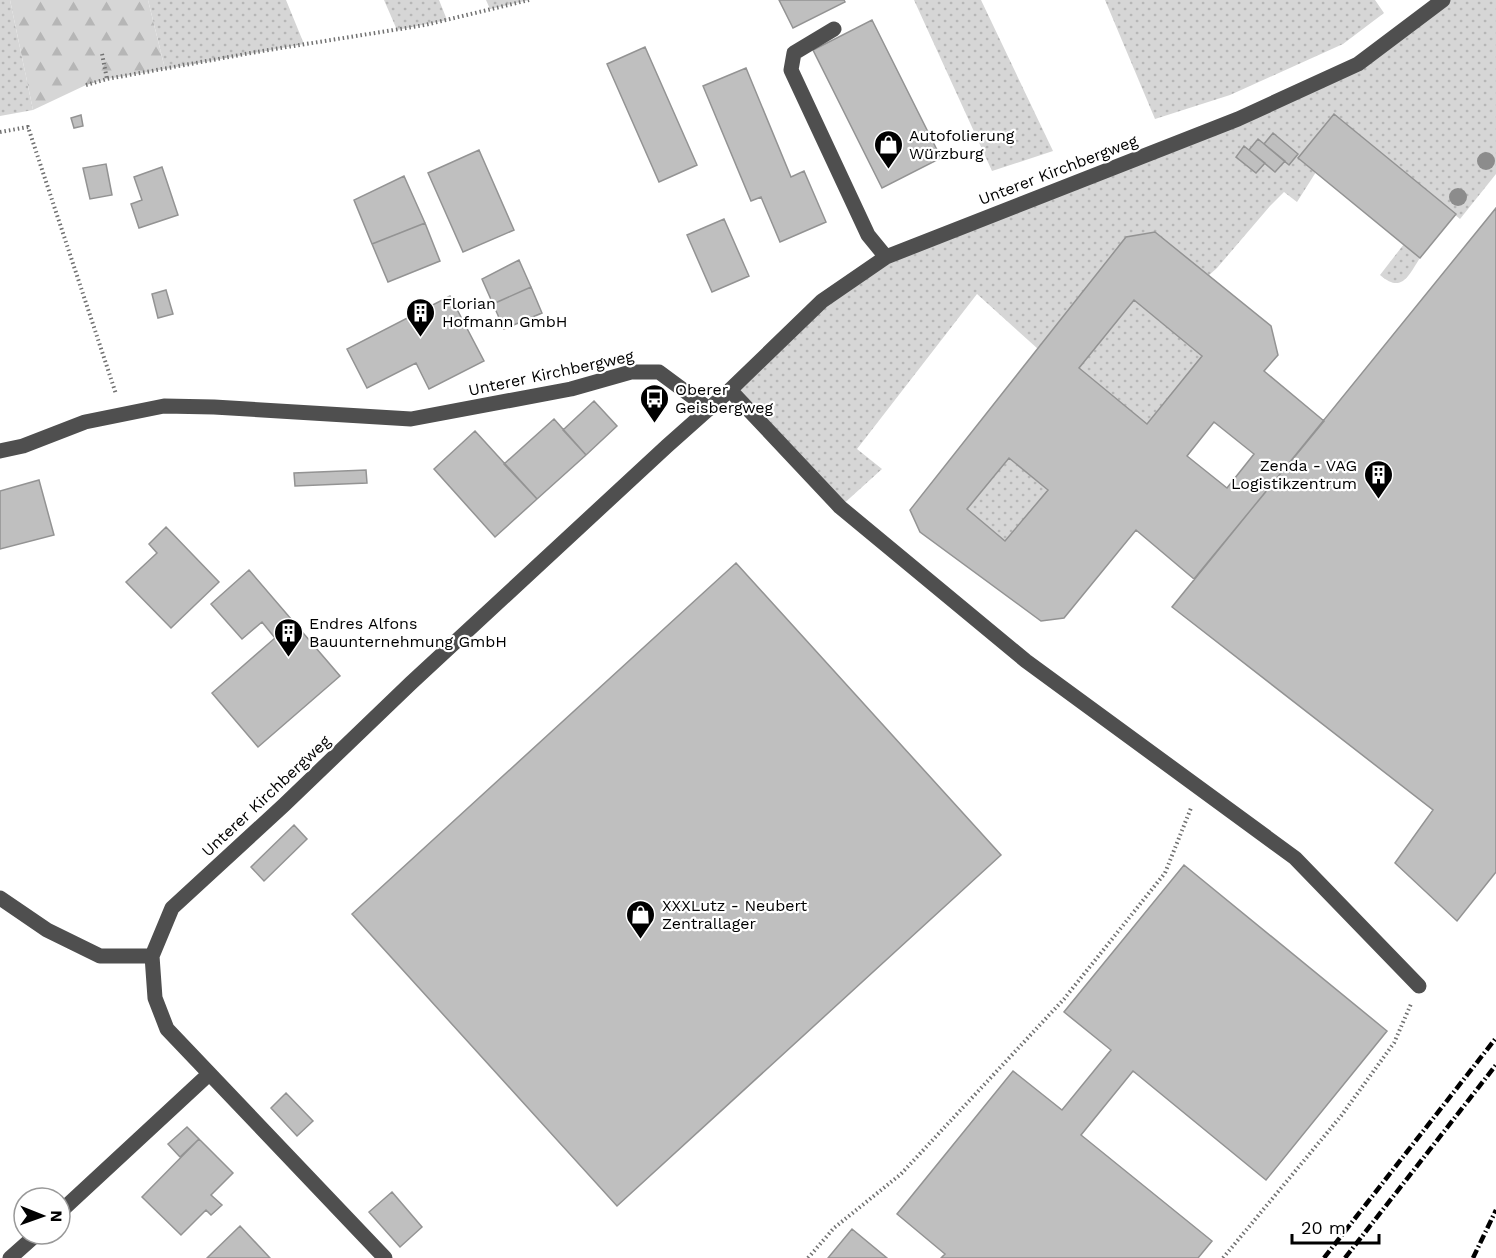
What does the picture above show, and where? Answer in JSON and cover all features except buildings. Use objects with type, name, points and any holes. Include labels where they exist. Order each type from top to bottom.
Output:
[{"type":"street","name":"Unterer Kirchbergweg","points":[[385,1258],[166,1029],[155,998],[152,956],[171,908],[284,806],[419,675],[710,409],[822,301],[886,257],[1249,114],[1358,64],[1443,0]]},
{"type":"street","points":[[834,30],[794,53],[791,70],[868,235],[886,257]]},
{"type":"street","name":"Unterer Kirchbergweg","points":[[0,451],[22,446],[85,422],[164,406],[411,419],[571,389],[631,372],[659,372],[710,409]]},
{"type":"street","points":[[730,390],[840,507],[1026,661],[1295,858],[1419,987]]},
{"type":"street","points":[[0,898],[47,930],[100,956],[152,956]]},
{"type":"street","points":[[72,1201],[209,1074]]},
{"type":"street","points":[[10,1258],[24,1246]]},
{"type":"path","points":[[86,85],[107,79],[262,51],[425,25],[529,0]]},
{"type":"path","points":[[102,54],[107,79]]},
{"type":"path","points":[[0,132],[28,127],[123,415]]},
{"type":"path","points":[[808,1258],[834,1228],[901,1174],[1064,999],[1165,873],[1199,788]]},
{"type":"path","points":[[1223,1258],[1341,1116],[1394,1043],[1419,987]]},
{"type":"green space","points":[[0,0],[10,0],[33,110],[0,116]]},
{"type":"green space","points":[[10,0],[148,0],[165,69],[86,85],[33,110]]},
{"type":"green space","points":[[148,0],[286,0],[304,44],[165,69]]},
{"type":"green space","points":[[384,0],[439,0],[447,20],[397,30]]},
{"type":"green space","points":[[486,0],[529,0],[490,9]]},
{"type":"green space","points":[[914,0],[981,0],[1053,151],[992,171]]},
{"type":"green space","points":[[1105,0],[1375,0],[1384,13],[1343,44],[1230,95],[1155,119]]},
{"type":"green space","points":[[1443,0],[1496,0],[1496,174],[1460,219],[1334,114],[1299,157],[1316,172],[1297,202],[1284,192],[1208,276],[1155,232],[1038,349],[977,294],[857,449],[882,469],[840,507],[730,390],[822,301],[886,257],[1358,64]]},
{"type":"green space","points":[[1404,244],[1420,258],[1404,280],[1394,283],[1380,275]]},
{"type":"green space","points":[[1134,300],[1202,356],[1147,424],[1079,368]]},
{"type":"green space","points":[[1009,458],[1048,490],[1005,541],[967,509]]},
{"type":"railway","points":[[1324,1258],[1496,1038]]},
{"type":"railway","points":[[1345,1258],[1496,1065]]},
{"type":"railway","points":[[1473,1258],[1496,1210]]},
{"type":"place","name":"Autofolierung Würzburg","points":[[888,170]]},
{"type":"place","name":"Florian Hofmann GmbH","points":[[421,338]]},
{"type":"place","name":"Oberer Geisbergweg","points":[[654,424]]},
{"type":"place","name":"Zenda - VAG Logistikzentrum","points":[[1378,500]]},
{"type":"place","name":"Endres Alfons Bauunternehmung GmbH","points":[[288,658]]},
{"type":"place","name":"XXXLutz - Neubert Zentrallager","points":[[641,940]]}]
